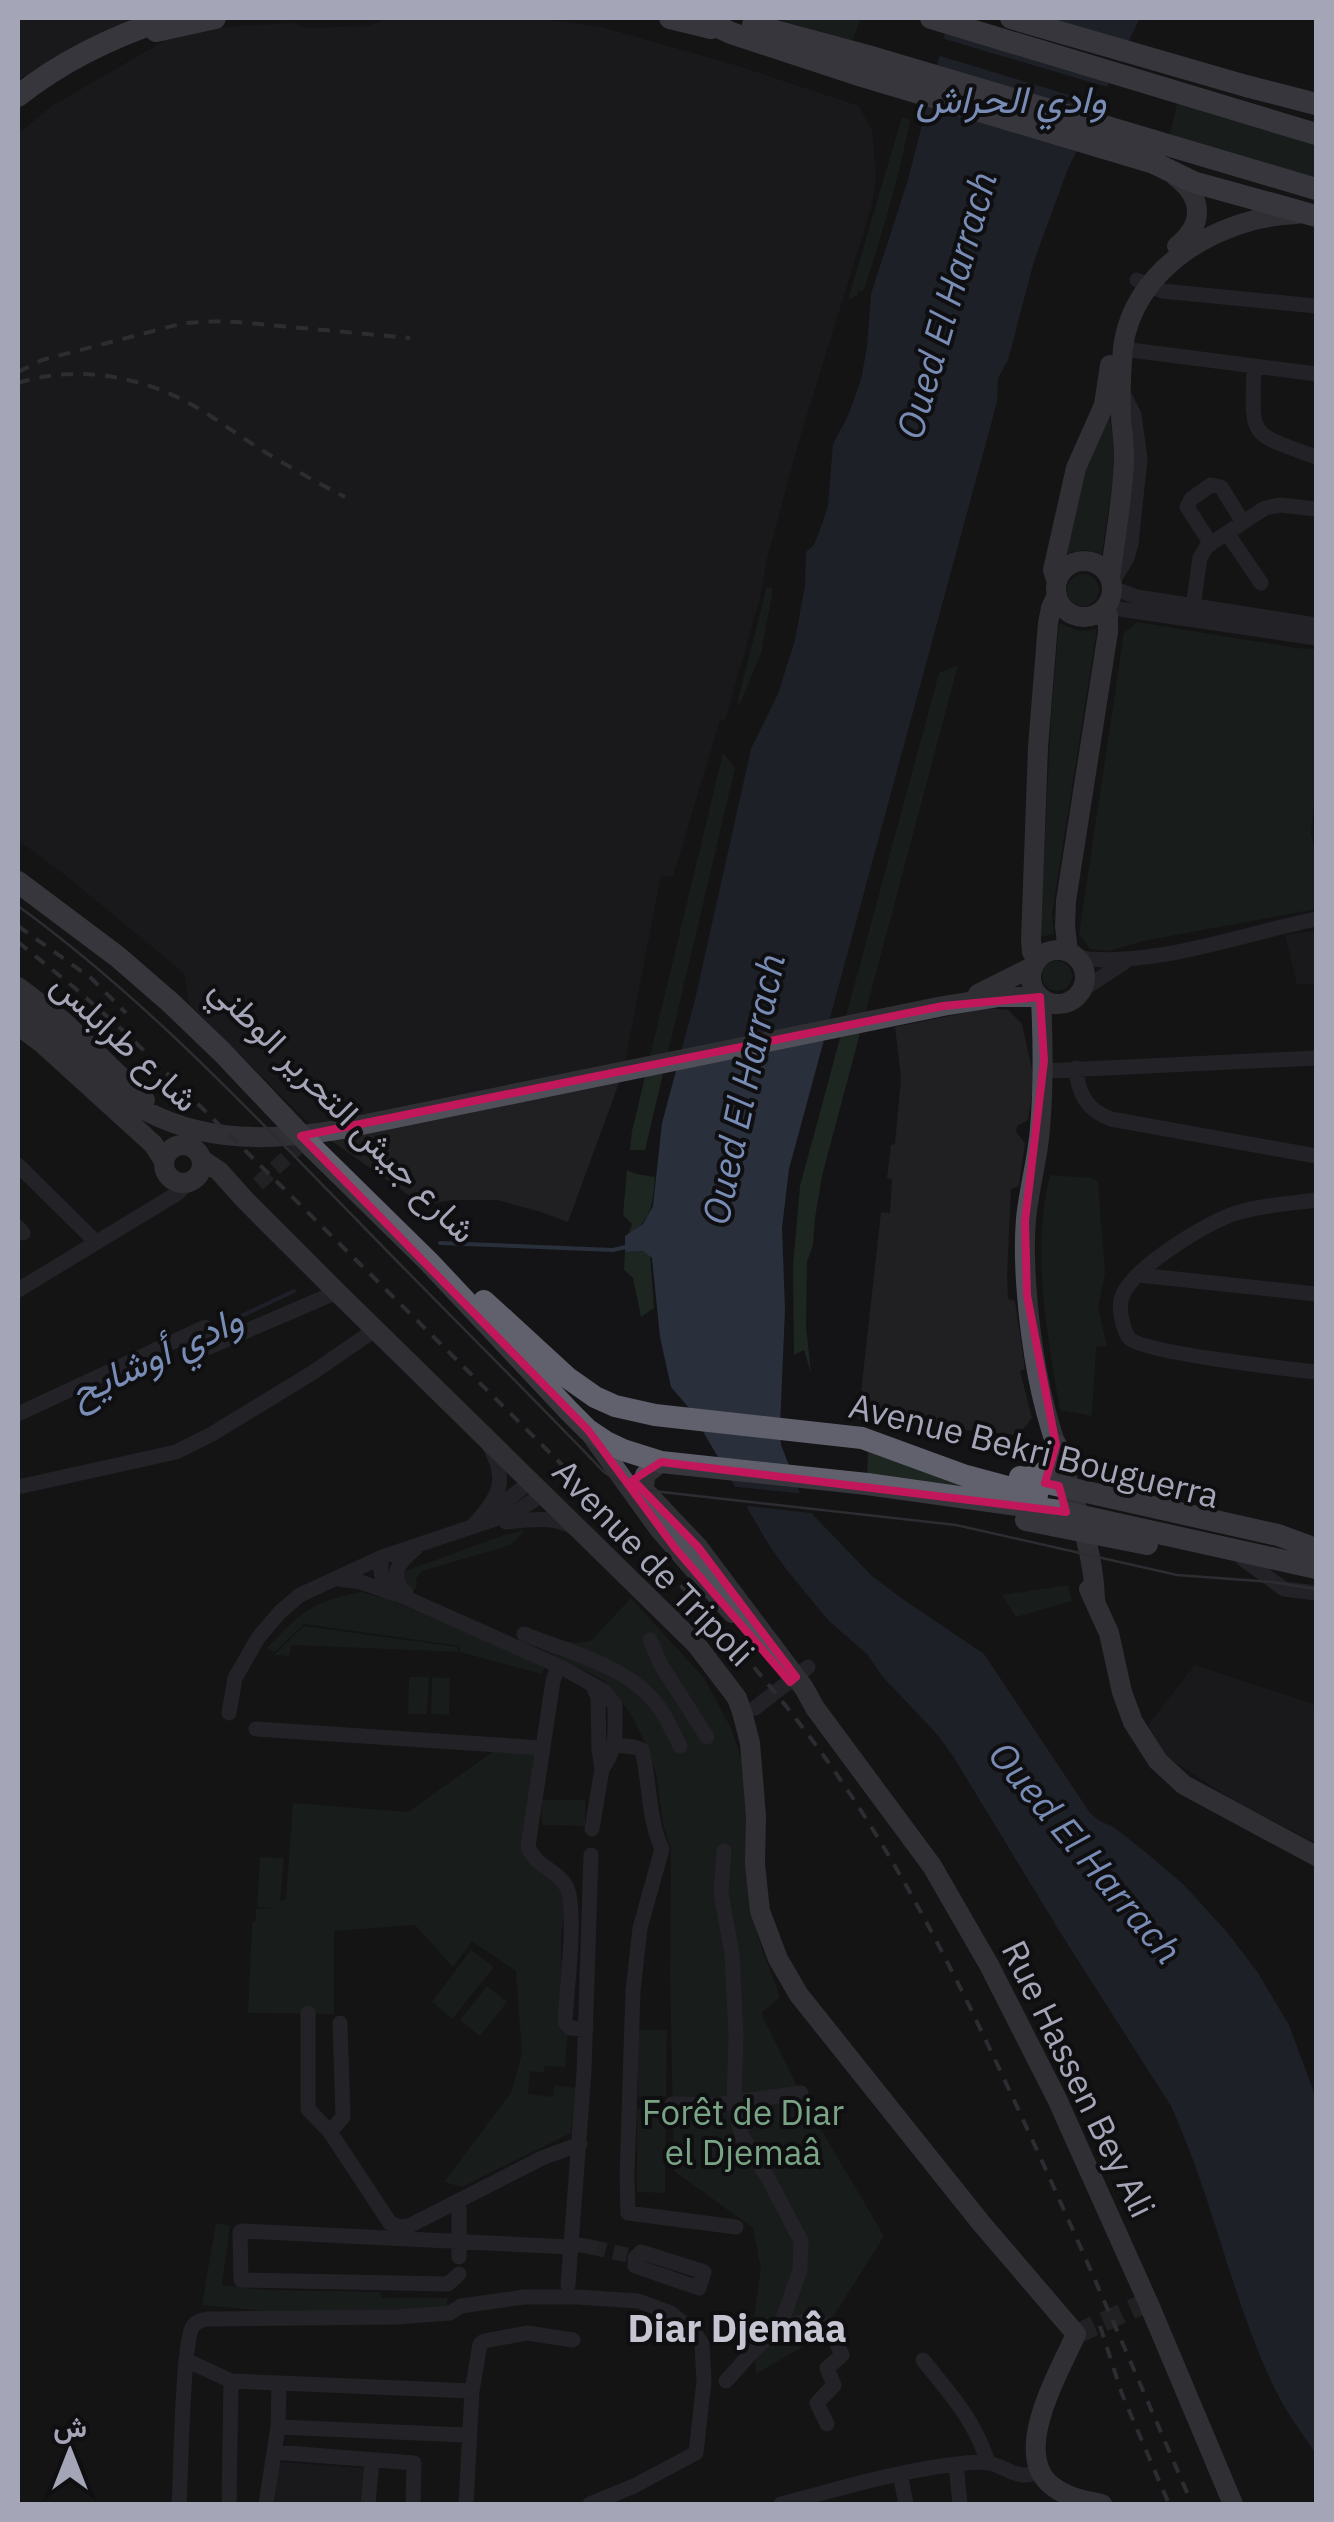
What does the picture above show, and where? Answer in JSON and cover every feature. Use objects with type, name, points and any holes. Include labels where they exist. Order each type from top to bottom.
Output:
[{"type":"highway","points":[[18,96],[74,58],[116,36],[169,18]]},
{"type":"highway","points":[[100,46],[215,18]]},
{"type":"highway","points":[[670,18],[728,25]]},
{"type":"highway","points":[[700,18],[1161,159],[1316,189]]},
{"type":"highway","points":[[931,18],[1316,134]]},
{"type":"highway","points":[[1011,18],[1316,104]]},
{"type":"highway","points":[[1161,159],[1194,182],[1316,216]]},
{"type":"highway","name":"شارع جيش التحرير الوطني","points":[[18,866],[166,980],[478,1295],[568,1378],[615,1406]]},
{"type":"highway","name":"شارع جيش التحرير الوطني","points":[[18,882],[74,922],[172,1003],[429,1262],[588,1430],[623,1450],[662,1462]]},
{"type":"highway","name":"Avenue Bekri Bouguerra","points":[[615,1406],[655,1415],[862,1438],[966,1476],[1046,1491],[1117,1516],[1316,1555]]},
{"type":"highway","points":[[1046,1491],[1046,1472],[1056,1445]]},
{"type":"highway","name":"Avenue Bekri Bouguerra","points":[[662,1462],[867,1484],[1046,1491]]},
{"type":"highway","points":[[867,1484],[913,1498],[1233,1561],[1316,1571]]},
{"type":"highway","points":[[1046,1491],[1071,1495],[1074,1528]]},
{"type":"highway","points":[[1046,1491],[1278,1535],[1308,1546],[1316,1555]]},
{"type":"highway","points":[[1117,1516],[1316,1571]]},
{"type":"main road","points":[[1046,1491],[1056,1445],[1044,1399],[1027,1295],[1026,1220],[1040,1131],[1043,1066],[1040,997],[1032,982],[1035,963],[1031,940],[1046,635],[1050,608],[1057,589],[1068,567],[1085,561],[1102,568],[1109,593],[1094,616],[1080,617],[1063,607],[1057,589],[1054,570],[1076,468],[1104,405],[1118,312],[1193,232],[1197,222],[1192,194],[1161,159]]},
{"type":"main road","points":[[1043,1066],[1055,1027],[1078,994],[1085,973],[1073,955],[1065,926],[1066,900],[1108,632],[1124,464],[1123,349],[1130,320],[1142,283],[1220,232],[1269,217],[1316,216]]},
{"type":"main road","points":[[943,1006],[984,992],[1051,951],[1073,955]]},
{"type":"main road","name":"شارع طرابلس","points":[[18,987],[79,1036],[175,1129],[183,1172]]},
{"type":"main road","points":[[18,1002],[105,1083],[139,1107],[207,1132],[291,1138],[943,1006],[999,997],[1040,997],[1058,1004],[1078,994]]},
{"type":"main road","name":"شارع طرابلس","points":[[18,1026],[52,1052],[183,1172]]},
{"type":"main road","name":"Avenue de Tripoli","points":[[183,1172],[219,1171],[696,1644],[737,1698],[750,1743],[756,1816],[754,1864],[760,1912],[778,1960],[798,1995],[1076,2334],[1038,2428],[1036,2463],[1040,2472]]},
{"type":"main road","name":"Rue Hassen Bey Ali","points":[[588,1430],[659,1529],[816,1708]]},
{"type":"main road","name":"Rue Hassen Bey Ali","points":[[662,1462],[645,1475],[644,1490],[698,1547],[804,1688],[932,1866],[989,1965],[1057,2099],[1233,2504]]},
{"type":"main road","points":[[1074,1528],[1080,1570],[1109,1633],[1122,1692],[1133,1722],[1158,1761],[1184,1786],[1316,1856]]},
{"type":"main road","points":[[1040,2472],[1052,2486],[1080,2502],[1102,2504]]},
{"type":"street","points":[[1142,283],[1162,290],[1316,306]]},
{"type":"street","points":[[1123,349],[1316,374]]},
{"type":"street","points":[[1254,366],[1253,418],[1257,430],[1266,438],[1316,457]]},
{"type":"street","points":[[1211,544],[1187,507],[1191,499],[1211,485],[1221,487],[1244,522]]},
{"type":"street","points":[[1193,606],[1200,558],[1211,544],[1273,506],[1316,509]]},
{"type":"street","points":[[1228,533],[1261,584]]},
{"type":"street","points":[[1109,593],[1316,625]]},
{"type":"street","points":[[1109,593],[1316,638]]},
{"type":"street","points":[[1073,955],[1128,960],[1316,919]]},
{"type":"street","points":[[1078,994],[1128,960]]},
{"type":"street","points":[[1043,1066],[1316,1058]]},
{"type":"street","points":[[1076,1068],[1081,1095],[1102,1115],[1316,1156]]},
{"type":"street","points":[[18,1166],[96,1242]]},
{"type":"street","points":[[18,1290],[96,1242],[183,1172]]},
{"type":"street","points":[[1316,1200],[1251,1209],[1198,1231],[1139,1275],[1125,1290],[1120,1306],[1124,1328],[1133,1342],[1160,1350],[1316,1372]]},
{"type":"street","points":[[1139,1275],[1316,1294]]},
{"type":"street","points":[[18,1414],[204,1327],[208,1348],[337,1292]]},
{"type":"street","points":[[18,1487],[176,1452],[279,1394],[376,1329]]},
{"type":"street","points":[[472,1527],[495,1500],[500,1484],[498,1461],[483,1434]]},
{"type":"street","points":[[229,1713],[235,1678],[258,1638],[300,1595],[382,1558],[516,1512],[538,1500],[537,1488]]},
{"type":"street","points":[[472,1527],[540,1519],[558,1520],[581,1531]]},
{"type":"street","points":[[417,1547],[397,1568],[395,1576],[396,1584],[417,1602]]},
{"type":"street","points":[[382,1558],[380,1574],[386,1587],[561,1667],[604,1692],[615,1705],[615,1745],[602,1770]]},
{"type":"street","points":[[1242,1560],[1284,1588],[1316,1593]]},
{"type":"street","points":[[335,1579],[362,1582],[417,1602]]},
{"type":"street","points":[[524,1634],[596,1661],[640,1689],[660,1708],[680,1746]]},
{"type":"street","points":[[650,1640],[706,1738]]},
{"type":"street","points":[[561,1667],[553,1681],[529,1850],[536,1861],[560,1878],[569,1893],[565,2022],[570,2028],[586,2029]]},
{"type":"street","points":[[756,1708],[808,1667]]},
{"type":"street","points":[[592,1684],[598,1696],[602,1770],[592,1830]]},
{"type":"street","points":[[256,1730],[543,1748]]},
{"type":"street","points":[[615,1745],[642,1750],[655,1833],[662,1848],[640,1928],[634,1992],[628,2213],[736,2227]]},
{"type":"street","points":[[724,1852],[720,1893],[732,1954],[734,2102],[742,2136],[802,2242],[800,2270],[779,2330]]},
{"type":"street","points":[[568,2286],[580,2144],[591,1855]]},
{"type":"street","points":[[308,2013],[308,2109],[330,2132],[390,2223],[400,2228],[428,2218],[542,2158],[580,2144]]},
{"type":"street","points":[[330,2132],[343,2118],[340,2023]]},
{"type":"street","points":[[672,2104],[715,2105],[801,2093]]},
{"type":"street","points":[[542,2158],[576,2175]]},
{"type":"street","points":[[455,2204],[459,2208],[461,2306]]},
{"type":"street","points":[[428,2218],[428,2238]]},
{"type":"street","points":[[459,2257],[448,2284],[240,2279],[242,2231],[428,2238],[459,2257],[570,2245],[591,2247]]},
{"type":"street","points":[[179,2504],[186,2360],[193,2326],[206,2319],[396,2317],[450,2313],[461,2306],[524,2297],[638,2301],[671,2313],[702,2344],[705,2381],[696,2453],[590,2504]]},
{"type":"street","points":[[726,2381],[779,2330],[802,2322],[828,2325],[842,2355],[827,2368],[834,2385],[817,2403],[827,2424]]},
{"type":"street","points":[[466,2504],[478,2349],[484,2341],[528,2334],[573,2340]]},
{"type":"street","points":[[186,2360],[231,2382],[472,2391]]},
{"type":"street","points":[[923,2360],[981,2438],[988,2462]]},
{"type":"street","points":[[229,2504],[231,2382]]},
{"type":"street","points":[[266,2504],[278,2427],[279,2383]]},
{"type":"street","points":[[278,2427],[465,2435]]},
{"type":"street","points":[[274,2452],[414,2463],[413,2504]]},
{"type":"street","points":[[368,2504],[372,2460]]},
{"type":"street","points":[[791,2503],[900,2474],[956,2464],[988,2462],[1018,2475],[1040,2472]]},
{"type":"street","points":[[956,2464],[960,2504]]},
{"type":"street","points":[[900,2474],[906,2504]]},
{"type":"highlighted area","points":[[1040,997],[1044,1061],[1025,1221],[1027,1295],[1056,1445],[1045,1483],[1059,1486],[1066,1512],[661,1462],[633,1480],[698,1547],[796,1677],[790,1682],[675,1548],[588,1430],[301,1136],[943,1006]]},
{"type":"shaded area","points":[[18,18],[139,18],[77,44],[18,80]]},
{"type":"shaded area","points":[[389,18],[533,18],[601,27],[859,106],[872,131],[876,177],[871,208],[798,444],[725,720],[720,720],[673,877],[661,875],[623,1072],[568,1222],[497,1200],[417,1201],[316,1130],[189,1004],[184,973],[18,840],[18,134],[52,106],[183,30],[292,23],[307,28],[368,26]]},
{"type":"shaded area","points":[[1316,931],[1316,984],[1297,984],[1285,935]]},
{"type":"shaded area","points":[[987,1008],[1008,1010],[1022,1024],[1034,1078],[1028,1120],[1017,1126],[1016,1132],[1025,1143],[1019,1186],[1011,1189],[1007,1277],[1008,1299],[1015,1301],[1025,1369],[1020,1371],[1032,1418],[1018,1435],[858,1419],[881,1212],[890,1213],[892,1179],[887,1178],[891,1145],[895,1144],[901,1078],[895,1027]]},
{"type":"shaded area","points":[[1195,1665],[1316,1705],[1316,1843],[1233,1800],[1167,1757],[1148,1725]]},
{"type":"shaded area","points":[[278,2462],[363,2468],[360,2504],[275,2502]]},
{"type":"green space","points":[[773,18],[861,18],[852,41]]},
{"type":"green space","points":[[1178,101],[1316,141],[1316,181],[1169,138]]},
{"type":"green space","points":[[902,117],[910,120],[884,227],[864,290],[848,300]]},
{"type":"green space","points":[[1109,414],[1116,457],[1102,554],[1084,550],[1065,554],[1081,473]]},
{"type":"green space","points":[[1083,574],[1094,579],[1099,590],[1094,601],[1083,606],[1072,601],[1067,590],[1072,579]]},
{"type":"green space","points":[[767,587],[772,588],[772,595],[761,653],[740,704],[737,703]]},
{"type":"green space","points":[[1137,622],[1316,649],[1316,785],[1311,833],[1316,856],[1316,909],[1143,941],[1109,951],[1090,949],[1079,934],[1124,633]]},
{"type":"green space","points":[[1059,623],[1080,631],[1097,629],[1052,914],[1054,934],[1040,937],[1051,717]]},
{"type":"green space","points":[[958,665],[822,1176],[807,1262],[806,1326],[811,1373],[804,1350],[794,1355],[793,1266],[800,1186],[939,673]]},
{"type":"green space","points":[[723,753],[735,768],[645,1150],[630,1150],[632,1131]]},
{"type":"green space","points":[[1057,961],[1071,970],[1072,976],[1063,990],[1057,991],[1043,982],[1042,976],[1051,962]]},
{"type":"green space","points":[[627,1170],[655,1177],[647,1217],[628,1235],[632,1224],[623,1215]]},
{"type":"green space","points":[[1050,1175],[1092,1178],[1098,1182],[1105,1273],[1098,1308],[1107,1346],[1096,1347],[1092,1416],[1060,1410],[1041,1264]]},
{"type":"green space","points":[[643,1251],[650,1255],[654,1308],[641,1317],[633,1278],[624,1270],[625,1252]]},
{"type":"green space","points":[[868,1452],[1027,1501],[867,1476]]},
{"type":"green space","points":[[525,1530],[511,1545],[422,1571],[414,1591],[400,1573],[501,1536]]},
{"type":"green space","points":[[1068,1585],[1072,1601],[1016,1617],[1002,1595]]},
{"type":"green space","points":[[361,1592],[393,1601],[545,1666],[542,1674],[460,1652],[460,1646],[304,1624],[275,1652],[267,1648],[308,1610]]},
{"type":"green space","name":"Forêt de Diar el Djemaâ","points":[[631,1598],[704,1678],[731,1728],[749,1782],[749,1886],[758,1937],[780,1997],[761,2013],[806,2104],[884,2236],[828,2325],[807,2344],[756,2374],[753,2325],[761,2269],[753,2228],[674,2171],[671,1849],[663,1824],[656,1773],[630,1713],[605,1681],[520,1638],[591,1641]]},
{"type":"green space","points":[[304,1626],[458,1647],[458,1652],[292,1645],[289,1656],[274,1655]]},
{"type":"green space","points":[[409,1677],[429,1677],[427,1714],[408,1714]]},
{"type":"green space","points":[[432,1677],[450,1678],[449,1715],[431,1714]]},
{"type":"green space","points":[[494,1751],[540,1753],[528,1852],[568,1891],[561,1937],[563,2026],[568,2027],[565,2067],[545,2066],[543,2073],[530,2071],[528,2094],[553,2097],[555,2085],[576,2088],[571,2133],[462,2187],[444,2182],[512,2091],[522,2053],[516,1971],[472,1941],[453,1967],[415,1925],[334,1931],[334,2014],[248,2013],[252,1923],[256,1920],[256,1909],[273,1908],[257,1907],[260,1857],[284,1858],[280,1901],[286,1899],[293,1803],[408,1812]]},
{"type":"green space","points":[[542,1800],[585,1800],[585,1826],[542,1825]]},
{"type":"green space","points":[[471,1950],[494,1967],[452,2019],[432,2002]]},
{"type":"green space","points":[[487,1986],[507,2002],[480,2036],[460,2020]]},
{"type":"green space","points":[[638,2030],[667,2030],[666,2096],[638,2097]]},
{"type":"green space","points":[[637,2109],[666,2109],[665,2193],[637,2192]]},
{"type":"green space","points":[[216,2223],[230,2226],[222,2285],[264,2290],[380,2292],[382,2298],[448,2298],[446,2309],[274,2312],[202,2305]]},
{"type":"water","name":"وادي الحراش","points":[[949,18],[1140,18],[1067,171],[1034,261],[1008,360],[998,378],[997,402],[789,1169],[782,1228],[785,1309],[781,1445],[799,1491],[814,1516],[872,1576],[984,1654],[1090,1813],[1115,1828],[1183,1884],[1258,1973],[1289,2025],[1316,2098],[1316,2454],[1284,2406],[1260,2354],[1171,2106],[953,1756],[867,1654],[829,1621],[769,1545],[690,1409],[671,1387],[660,1337],[652,1258],[643,1251],[625,1252],[625,1236],[643,1224],[653,1206],[662,1123],[695,1000],[751,749],[778,694],[795,640],[805,585],[806,552],[814,545],[828,505],[833,444],[861,380],[871,294],[908,180]]},
{"type":"pier","points":[[943,18],[1035,18],[1127,45],[1140,18],[1145,18],[1111,90],[1126,96],[1124,110],[1103,108],[1082,152],[920,105],[930,66],[1095,114],[1099,104],[917,49],[924,36],[1107,87],[1110,81]]},
{"type":"pier","points":[[728,1486],[806,1494],[819,1514],[739,1505]]},
{"type":"waterway","points":[[440,1243],[613,1250],[630,1246]]},
{"type":"waterway","name":"وادي أوشايح","points":[[212,1330],[294,1291]]},
{"type":"tunnel","points":[[258,1184],[298,1147]]},
{"type":"tunnel","points":[[591,2247],[627,2255]]},
{"type":"tunnel","points":[[1076,2334],[1148,2302]]},
{"type":"tram line","points":[[18,906],[108,977],[192,1054],[604,1472],[620,1483],[644,1490],[956,1525],[1177,1575],[1316,1589]]},
{"type":"railway","points":[[18,372],[42,360],[184,323],[226,321],[410,338]]},
{"type":"railway","points":[[18,383],[59,375],[101,375],[162,390],[345,497]]},
{"type":"railway","points":[[18,926],[91,978],[126,1013]]},
{"type":"railway","points":[[18,942],[128,1035],[617,1520],[697,1603],[808,1735],[894,1864],[963,1993],[1068,2219],[1192,2504]]},
{"type":"railway","points":[[1100,2326],[1122,2394],[1169,2504]]},
{"type":"district","name":"Diar Djemâa","points":[[737,2329]]},
{"type":"water label","name":"Oued El Harrach","points":[[947,305]]},
{"type":"water label","name":"Oued El Harrach","points":[[744,1089]]},
{"type":"water label","name":"Oued El Harrach","points":[[1085,1853]]}]
